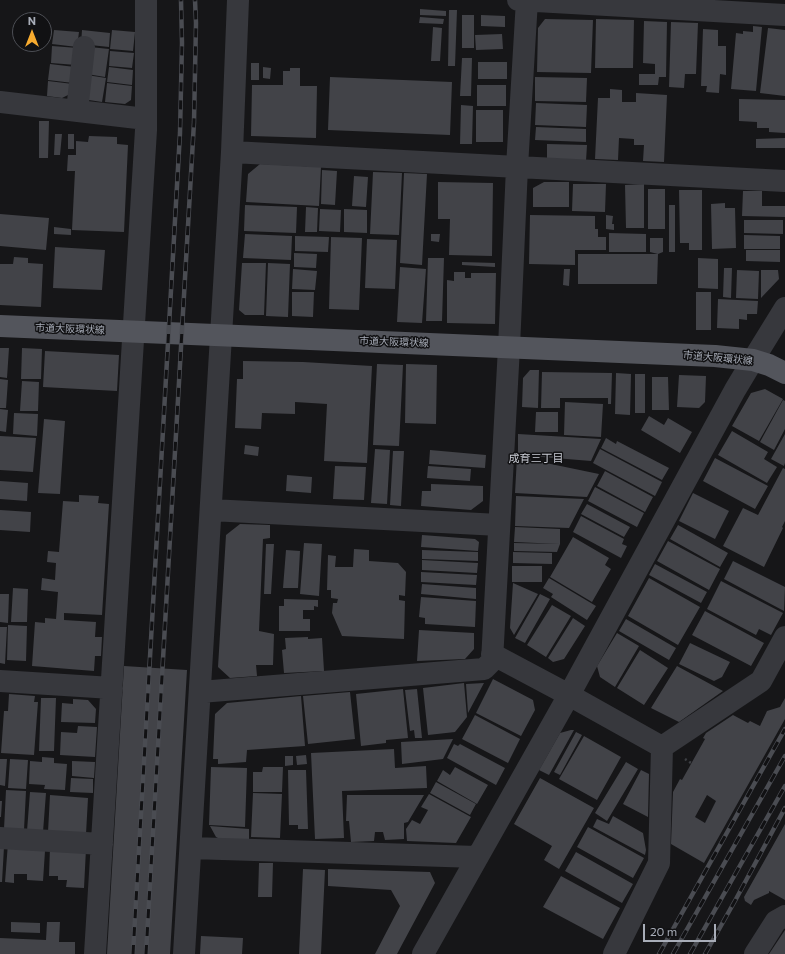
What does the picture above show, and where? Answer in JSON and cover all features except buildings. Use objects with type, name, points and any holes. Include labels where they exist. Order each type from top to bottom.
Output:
[{"type":"main road","name":"市道大阪環状線","points":[[0,326],[714,356],[753,360],[769,365],[785,374]]},
{"type":"street","points":[[95,954],[146,119],[146,0]]},
{"type":"street","points":[[184,954],[232,152],[238,0]]},
{"type":"street","points":[[518,0],[785,15]]},
{"type":"street","points":[[200,692],[484,669],[492,658],[527,0]]},
{"type":"street","points":[[77,111],[84,47]]},
{"type":"street","points":[[0,102],[146,119]]},
{"type":"street","points":[[232,152],[785,181]]},
{"type":"street","points":[[423,954],[569,695],[735,390],[785,308]]},
{"type":"street","points":[[211,510],[500,525]]},
{"type":"street","points":[[662,746],[761,681],[785,637]]},
{"type":"street","points":[[492,658],[569,695],[662,746]]},
{"type":"street","points":[[0,681],[112,688]]},
{"type":"street","points":[[614,954],[659,863],[662,746]]},
{"type":"street","points":[[0,838],[102,844]]},
{"type":"street","points":[[191,848],[477,857]]},
{"type":"street","points":[[755,954],[776,921],[785,916]]},
{"type":"railway","points":[[133,954],[180,133],[182,43],[181,0]]},
{"type":"railway","points":[[146,954],[194,122],[195,0]]},
{"type":"railway","points":[[659,954],[785,729]]},
{"type":"railway","points":[[673,954],[785,756]]},
{"type":"railway","points":[[690,954],[785,786]]},
{"type":"railway","points":[[705,954],[785,808]]},
{"type":"district","name":"成育三丁目","points":[[536,458]]}]
